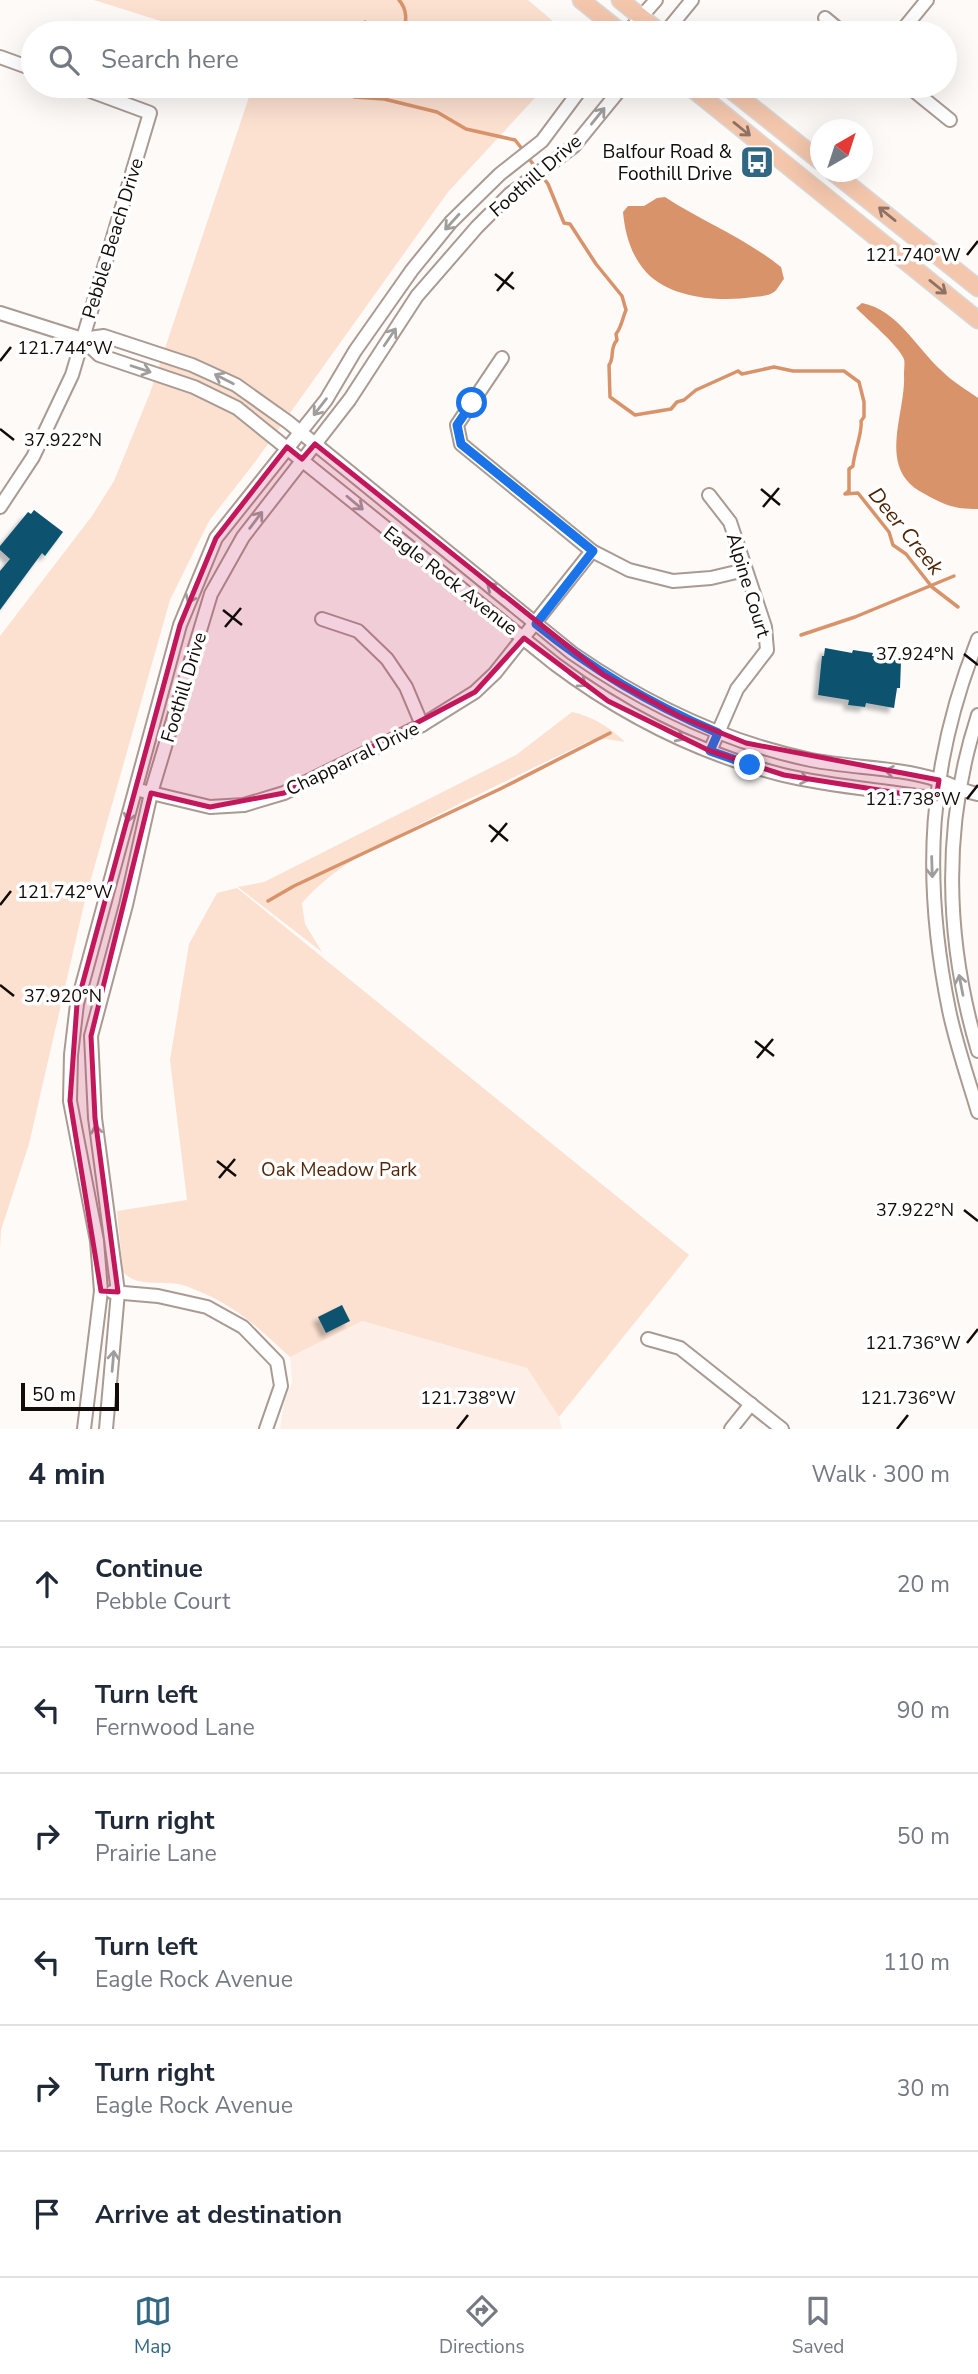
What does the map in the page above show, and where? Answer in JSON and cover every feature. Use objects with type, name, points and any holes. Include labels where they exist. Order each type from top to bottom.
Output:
[{"type":"main road","points":[[581,0],[609,21]]},
{"type":"main road","points":[[620,0],[646,21]]},
{"type":"main road","points":[[704,98],[978,320]]},
{"type":"main road","points":[[741,98],[810,152]]},
{"type":"main road","points":[[846,182],[978,288]]},
{"type":"street","points":[[637,21],[656,0]]},
{"type":"street","points":[[674,21],[692,0]]},
{"type":"street","points":[[910,21],[927,0]]},
{"type":"street","points":[[825,18],[829,21]]},
{"type":"street","points":[[0,57],[21,65]]},
{"type":"street","name":"Pebble Beach Drive","points":[[0,507],[33,457],[72,375],[150,113],[109,98]]},
{"type":"street","name":"Foothill Drive","points":[[84,1429],[101,1291],[97,1241],[71,1101],[71,1055],[77,1004],[180,625],[216,538],[326,400],[355,351],[412,271],[451,222],[500,174],[542,141],[573,98]]},
{"type":"street","name":"Foothill Drive","points":[[106,1429],[118,1292],[95,1118],[91,1036],[126,905],[151,793],[211,594],[243,537],[350,399],[417,296],[477,227],[510,194],[574,146],[613,98]]},
{"type":"street","points":[[923,98],[950,120]]},
{"type":"street","points":[[0,313],[82,339]]},
{"type":"street","name":"Eagle Rock Avenue","points":[[82,339],[104,337],[215,374],[257,398],[604,676],[679,716],[718,733],[775,752],[939,780],[960,791],[978,794]]},
{"type":"street","name":"Eagle Rock Avenue","points":[[82,339],[99,355],[215,396],[237,408],[584,686],[640,719],[710,751],[784,775],[936,799],[960,791]]},
{"type":"street","points":[[502,358],[457,425],[461,444],[593,551],[629,570],[673,581],[711,578],[745,570]]},
{"type":"street","name":"Alpine Court","points":[[709,495],[730,522],[765,627],[767,650],[737,689],[710,751]]},
{"type":"street","name":"Chapparral Drive","points":[[136,789],[210,807],[244,805],[284,793],[422,725],[475,692],[495,673],[593,551]]},
{"type":"street","points":[[322,619],[358,631],[387,659],[406,687],[422,725]]},
{"type":"street","points":[[978,639],[960,690],[939,780],[932,866],[940,957],[949,1012],[978,1112]]},
{"type":"street","points":[[978,715],[960,791],[952,851],[951,902],[958,968],[978,1051]]},
{"type":"street","points":[[101,1291],[159,1296],[206,1307],[243,1327],[277,1362],[281,1386],[267,1429]]},
{"type":"street","points":[[648,1339],[680,1348],[782,1429]]},
{"type":"street","points":[[731,1429],[751,1404]]},
{"type":"highlighted area","points":[[315,444],[604,675],[679,716],[746,743],[939,780],[936,799],[784,775],[710,751],[608,701],[524,638],[475,692],[284,793],[210,807],[151,793],[91,1036],[95,1118],[118,1292],[101,1291],[70,1101],[77,1004],[180,625],[216,538],[287,447],[302,459]]},
{"type":"shaded area","points":[[665,197],[753,247],[781,267],[784,279],[777,289],[762,296],[726,299],[682,293],[656,281],[646,272],[633,251],[623,212],[628,206],[644,206],[657,198]]},
{"type":"shaded area","points":[[862,303],[875,307],[897,322],[943,372],[978,398],[978,509],[955,507],[937,501],[909,482],[900,470],[897,439],[904,359],[856,308]]},
{"type":"shaded area","points":[[361,1321],[527,1368],[559,1417],[562,1429],[280,1429],[285,1399],[292,1383],[290,1357]]},
{"type":"green space","points":[[94,0],[528,0],[553,21],[161,21]]},
{"type":"green space","points":[[249,98],[535,98],[448,192],[255,462],[209,521],[170,600],[85,900],[29,1144],[1,1230],[0,1249],[0,636],[92,516],[114,481],[150,393]]},
{"type":"green space","points":[[572,712],[601,723],[625,742],[606,739],[589,741],[437,815],[341,869],[302,903],[305,924],[322,952],[238,887],[264,882],[516,755]]},
{"type":"green space","name":"Oak Meadow Park","points":[[237,888],[689,1255],[559,1417],[527,1368],[362,1321],[290,1357],[253,1324],[217,1300],[186,1286],[144,1282],[123,1272],[117,1211],[187,1200],[170,1060],[189,944],[217,893]]},
{"type":"building","points":[[34,510],[63,532],[45,556],[42,553],[0,610],[0,571],[10,559],[0,550],[0,546],[28,512],[31,514]]},
{"type":"building","points":[[825,648],[852,653],[853,650],[873,653],[872,656],[901,661],[900,688],[897,688],[894,708],[866,703],[865,707],[848,705],[849,700],[818,695]]},
{"type":"building","points":[[342,1305],[350,1321],[326,1333],[318,1317]]},
{"type":"waterway","name":"Deer Creek","points":[[399,0],[406,21]]},
{"type":"waterway","name":"Deer Creek","points":[[369,98],[437,112],[466,129],[515,140],[523,150]]},
{"type":"waterway","name":"Deer Creek","points":[[527,156],[548,184],[564,223],[570,224],[596,264],[622,296],[626,310],[616,334],[617,340],[609,365],[610,397],[635,415],[671,409],[696,390],[738,371],[742,374],[774,367],[793,371],[844,371],[859,382],[864,402],[864,417],[853,466],[849,469],[849,491],[845,494],[858,493],[889,532],[893,545],[906,554],[932,587],[958,607]]},
{"type":"waterway","points":[[801,635],[855,617],[954,576]]},
{"type":"waterway","points":[[268,901],[610,733]]},
{"type":"place","name":"Balfour Road & Foothill Drive","points":[[757,162]]},
{"type":"route","points":[[472,403],[457,425],[461,444],[593,551],[536,624],[604,676],[679,716],[718,733],[710,751],[750,765]]}]
